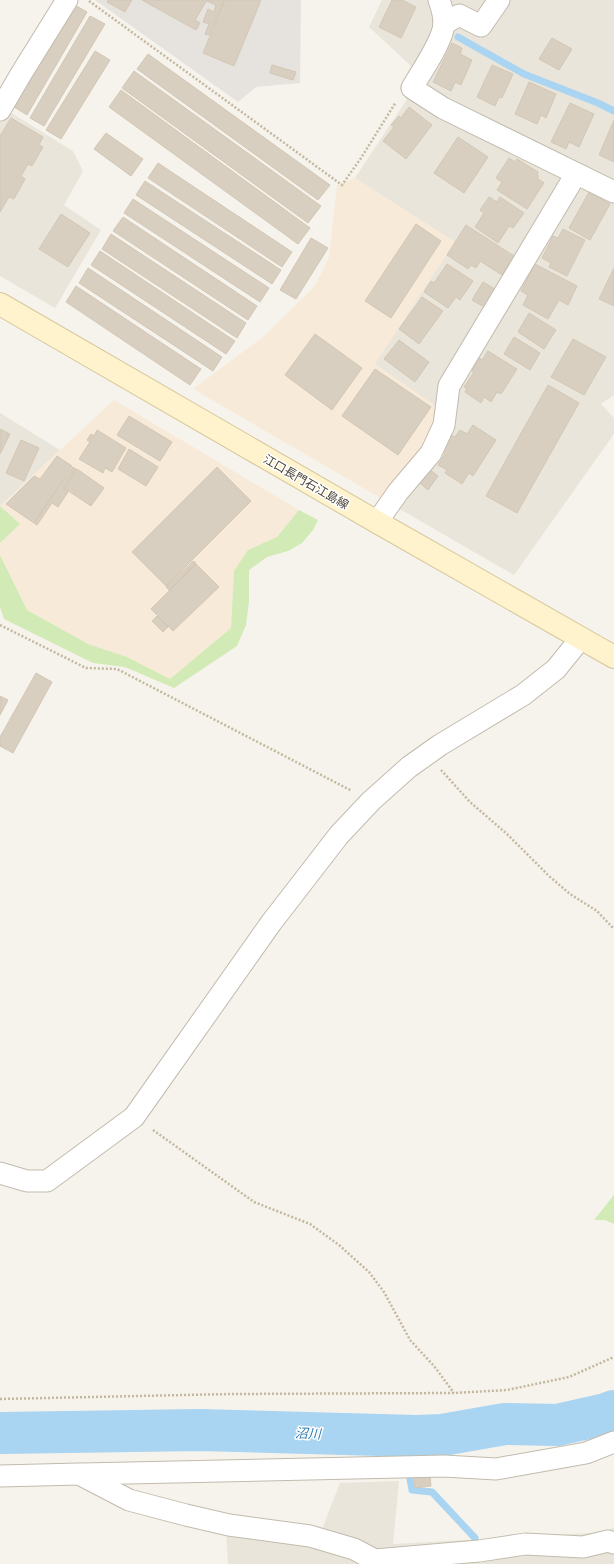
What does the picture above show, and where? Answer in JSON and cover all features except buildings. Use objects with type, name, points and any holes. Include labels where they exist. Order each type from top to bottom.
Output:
[{"type":"main road","name":"江口長門石江島線","points":[[0,304],[614,657]]},
{"type":"street","points":[[0,110],[20,74],[67,0]]},
{"type":"street","points":[[439,0],[442,8],[444,24],[441,36],[412,88],[443,108],[614,192]]},
{"type":"street","points":[[444,24],[459,15],[481,26],[499,0]]},
{"type":"street","points":[[377,522],[398,492],[431,453],[444,425],[449,386],[576,174]]},
{"type":"street","points":[[0,1173],[27,1181],[47,1181],[134,1117],[271,923],[311,869],[339,835],[371,801],[409,767],[431,751],[523,695],[556,669],[581,638]]},
{"type":"street","points":[[0,1476],[444,1466],[496,1469],[586,1453],[614,1442]]},
{"type":"street","points":[[79,1474],[129,1500],[229,1525],[310,1536],[354,1549],[375,1562],[479,1551],[525,1544],[583,1546],[608,1541],[614,1543]]},
{"type":"path","points":[[88,0],[342,185],[402,93],[412,88]]},
{"type":"path","points":[[0,625],[86,668],[117,669],[371,801]]},
{"type":"path","points":[[431,751],[441,770],[470,802],[507,834],[549,876],[570,894],[597,911],[614,929]]},
{"type":"path","points":[[134,1117],[254,1202],[310,1224],[339,1245],[369,1272],[384,1292],[410,1340],[434,1366],[454,1393]]},
{"type":"path","points":[[0,1399],[230,1394],[454,1393],[507,1390],[569,1377],[614,1357]]},
{"type":"shaded area","points":[[95,0],[301,0],[300,83],[256,87],[238,102]]},
{"type":"shaded area","points":[[382,0],[614,0],[614,395],[601,404],[614,418],[614,434],[514,575],[384,500],[374,365],[454,242],[355,178],[407,99],[399,88],[411,66],[369,27]]},
{"type":"shaded area","points":[[0,106],[73,151],[83,171],[64,205],[101,230],[55,308],[0,276]]},
{"type":"shaded area","points":[[355,178],[455,242],[375,364],[436,406],[435,430],[384,500],[193,389],[263,337],[315,286],[329,257],[337,185]]},
{"type":"shaded area","points":[[114,400],[299,510],[277,537],[248,550],[234,571],[231,628],[170,679],[127,657],[88,644],[27,610],[0,555],[0,543],[20,524],[0,506]]},
{"type":"shaded area","points":[[0,413],[60,450],[0,506]]},
{"type":"shaded area","points":[[399,1481],[393,1544],[607,1532],[614,1527],[614,1564],[228,1564],[226,1530],[315,1547],[340,1483]]},
{"type":"green space","points":[[0,506],[20,524],[0,543]]},
{"type":"green space","points":[[299,510],[318,520],[313,530],[302,543],[288,551],[267,557],[249,570],[249,601],[246,625],[237,646],[174,688],[125,667],[93,663],[4,619],[0,607],[0,555],[27,610],[88,644],[127,657],[170,679],[231,628],[234,571],[248,550],[277,537]]},
{"type":"green space","points":[[614,1195],[614,1224],[605,1220],[594,1220]]},
{"type":"waterway","points":[[458,37],[524,74],[598,103],[614,111]]},
{"type":"waterway","name":"沼川","points":[[0,1433],[200,1430],[416,1436],[442,1435],[505,1424],[557,1425],[614,1411]]},
{"type":"waterway","points":[[410,1479],[412,1490],[432,1492],[475,1538]]}]
